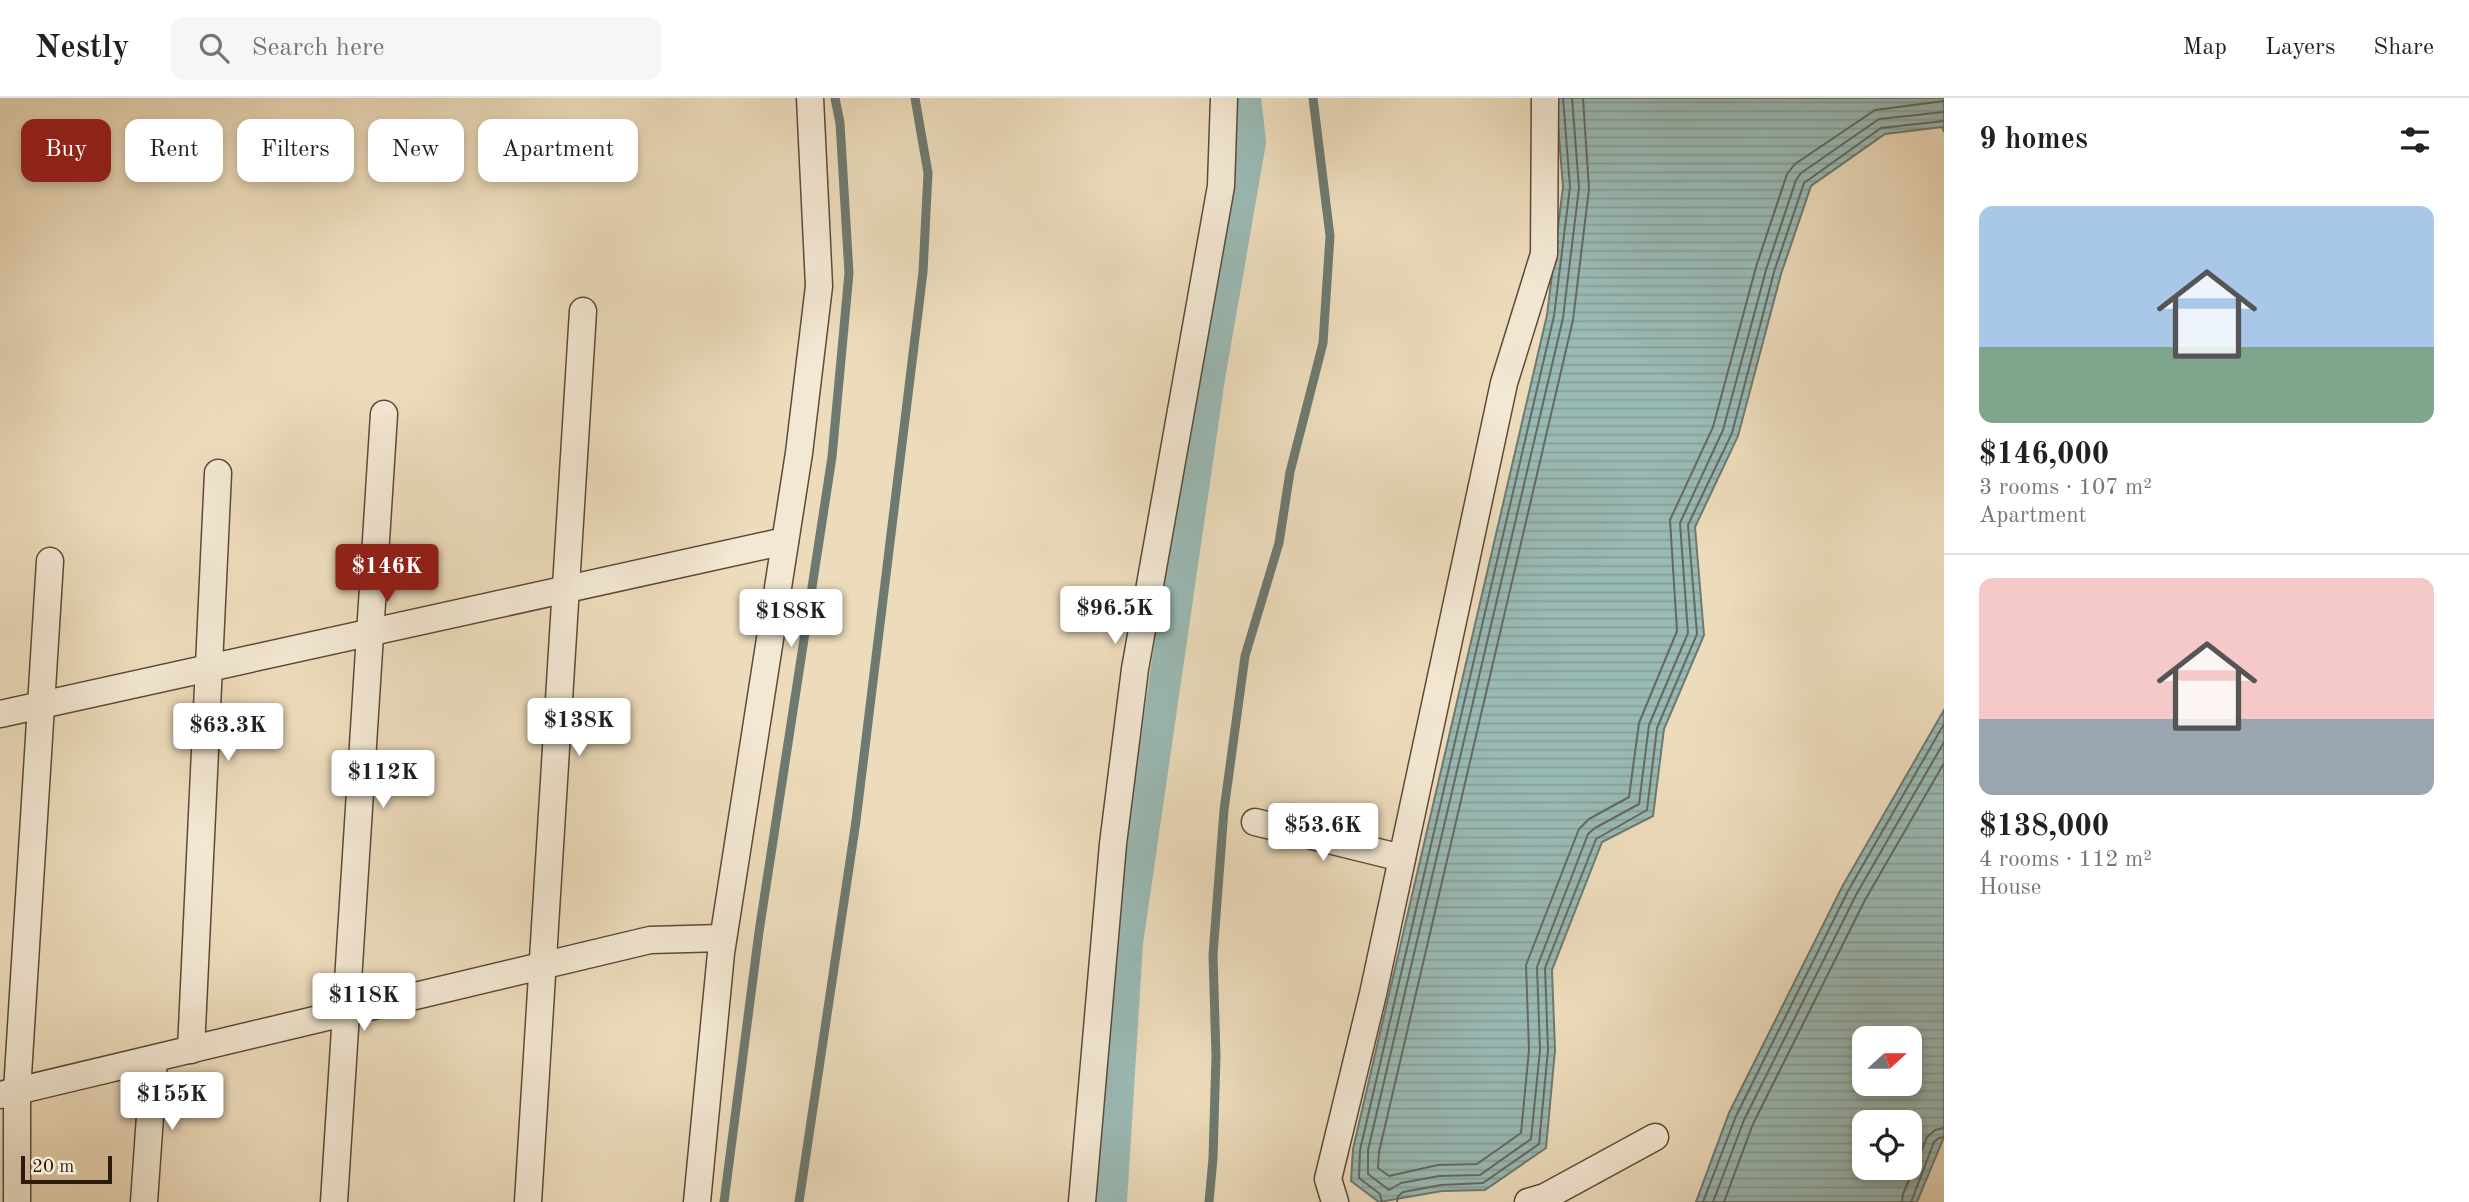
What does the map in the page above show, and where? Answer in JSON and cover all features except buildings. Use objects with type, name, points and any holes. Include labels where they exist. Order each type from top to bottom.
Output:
[{"type":"street","points":[[697,1202],[723,938],[799,453],[819,286],[810,98]]},
{"type":"street","points":[[1082,1202],[1113,844],[1135,669],[1221,186],[1224,98]]},
{"type":"street","points":[[1335,1202],[1328,1179],[1373,994],[1504,383],[1544,254],[1545,98]]},
{"type":"street","points":[[528,1202],[583,311]]},
{"type":"street","points":[[334,1202],[384,414]]},
{"type":"street","points":[[191,1050],[218,473]]},
{"type":"street","points":[[0,714],[785,541]]},
{"type":"street","points":[[18,1202],[9,1093],[50,561]]},
{"type":"street","points":[[1255,822],[1402,858]]},
{"type":"street","points":[[9,1093],[650,940],[723,938]]},
{"type":"street","points":[[144,1202],[154,1059]]},
{"type":"street","points":[[1528,1202],[1545,1197],[1656,1137]]},
{"type":"water","points":[[1556,98],[1944,98],[1944,132],[1942,127],[1885,134],[1811,186],[1781,274],[1738,436],[1695,527],[1704,635],[1664,729],[1653,816],[1602,842],[1552,970],[1555,1050],[1546,1148],[1485,1190],[1442,1191],[1379,1202],[1351,1181],[1353,1149],[1547,315],[1563,187]]},
{"type":"water","points":[[1944,710],[1944,1137],[1917,1202],[1696,1202],[1729,1113],[1842,887]]},
{"type":"waterway","points":[[724,1202],[759,932],[832,457],[849,273],[840,123],[835,98]]},
{"type":"waterway","points":[[799,1202],[856,821],[923,272],[928,173],[915,98]]},
{"type":"waterway","points":[[1111,1202],[1127,943],[1209,378],[1250,142],[1245,98]]},
{"type":"waterway","points":[[1209,1202],[1216,1056],[1213,955],[1224,810],[1245,656],[1279,543],[1290,472],[1323,343],[1330,236],[1313,98]]}]
